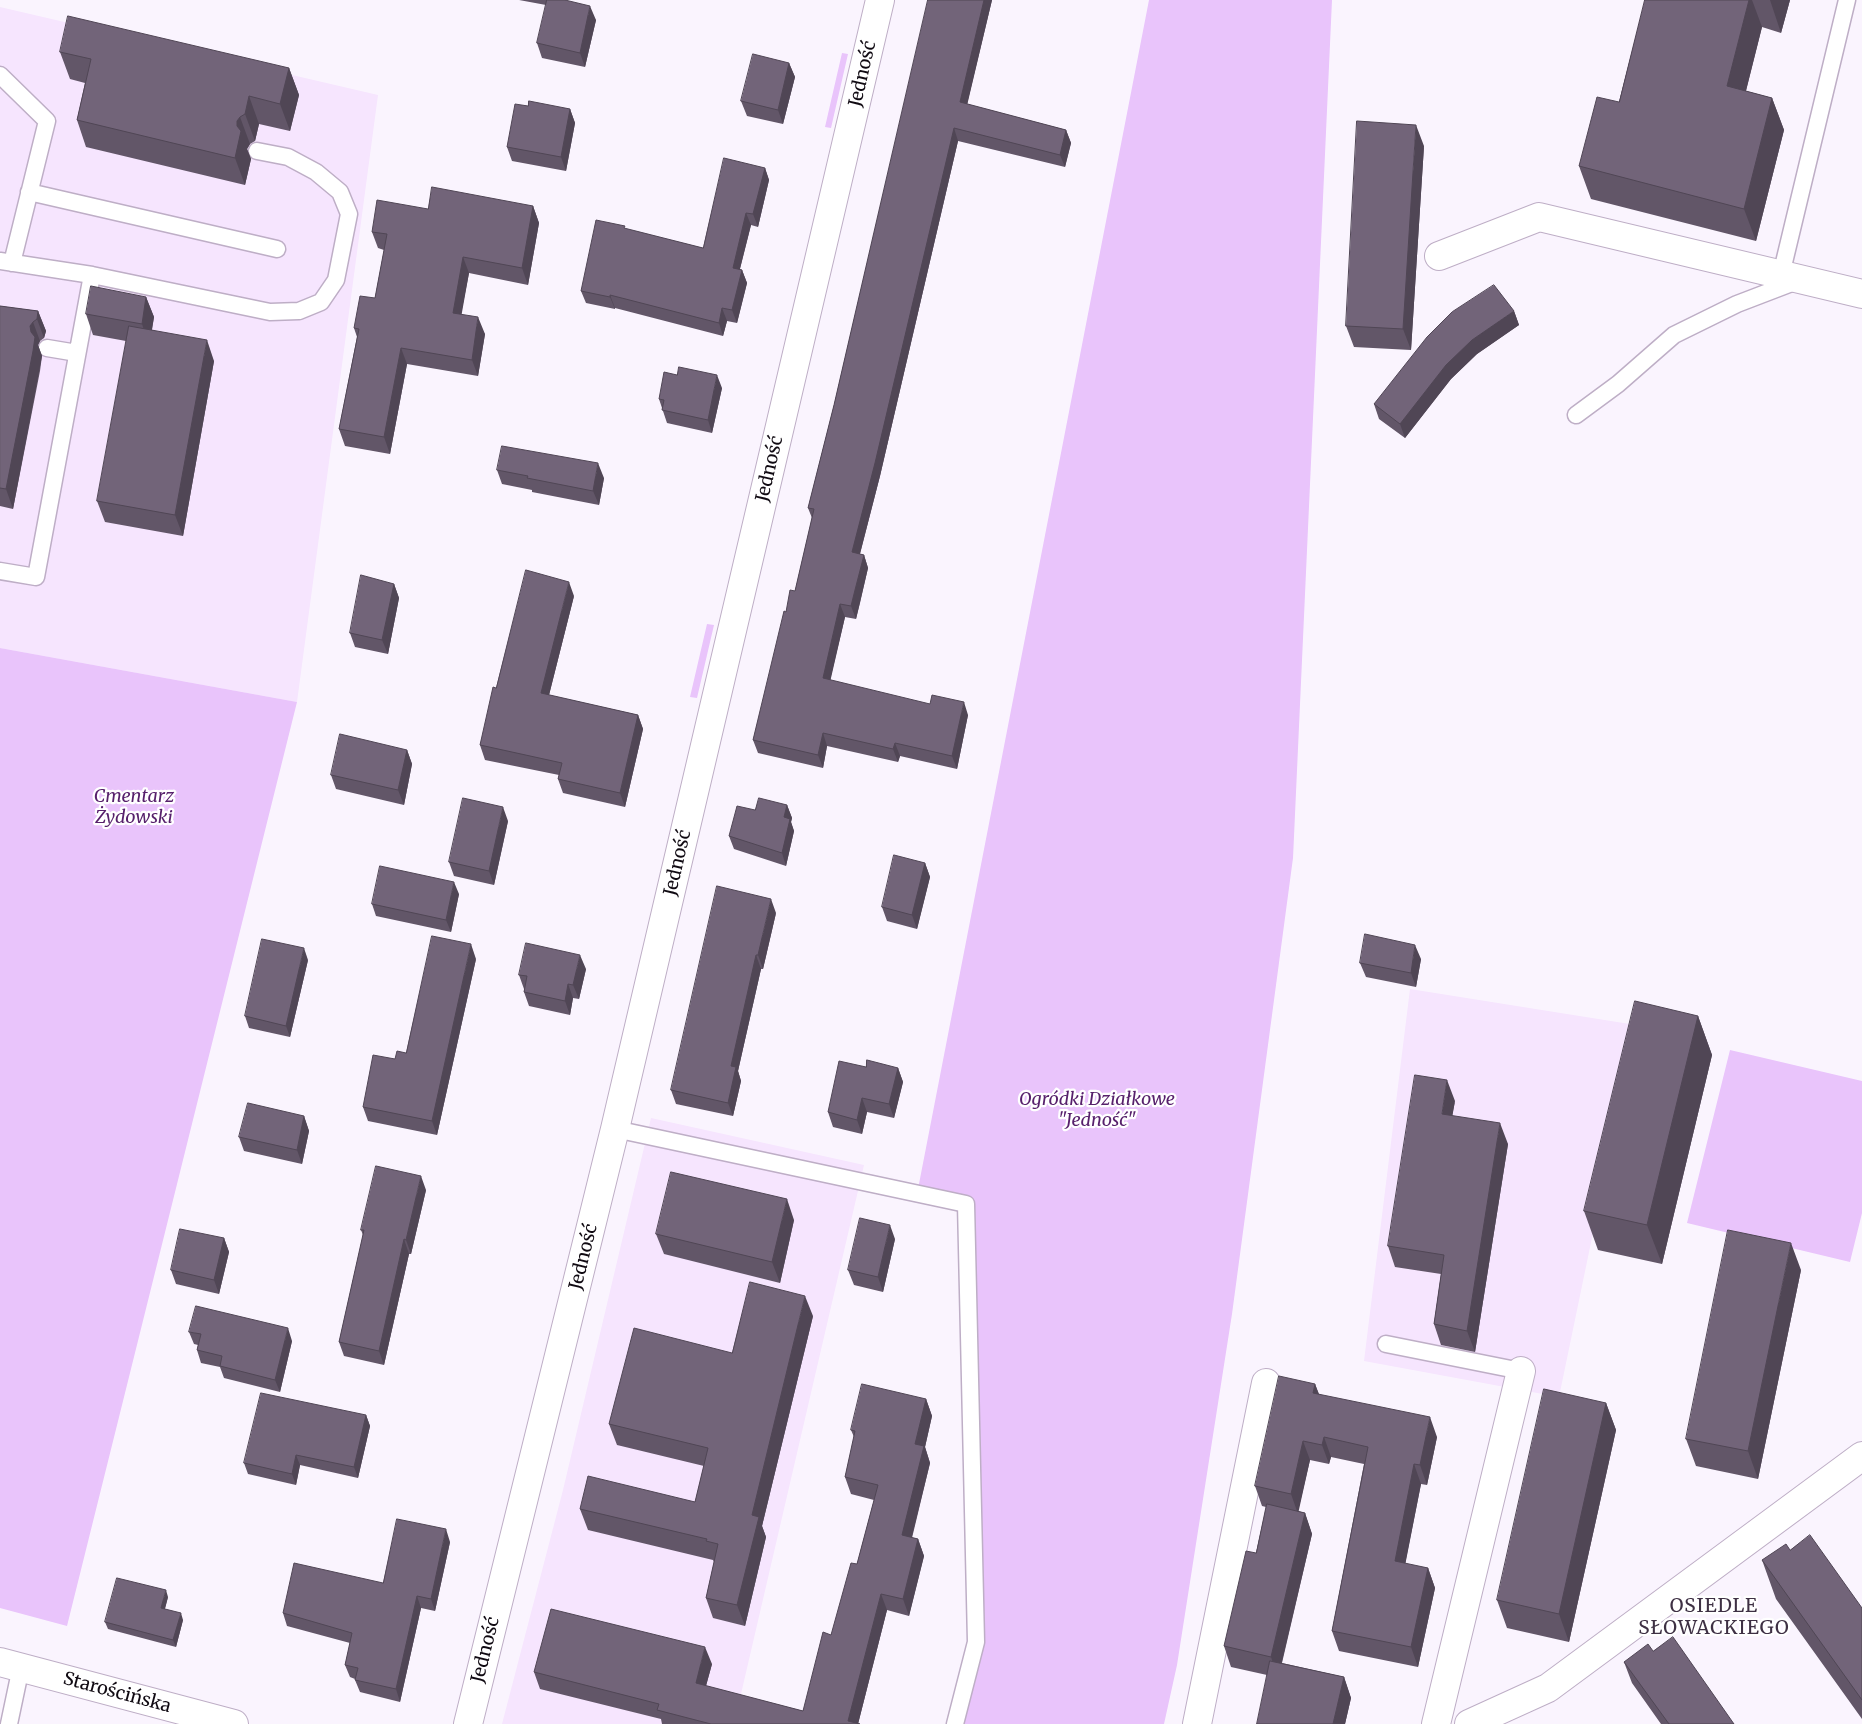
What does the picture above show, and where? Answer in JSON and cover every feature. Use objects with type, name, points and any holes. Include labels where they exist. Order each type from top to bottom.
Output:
[{"type":"street","name":"Jedność","points":[[468,1724],[615,1129],[880,0]]},
{"type":"street","points":[[1439,256],[1539,217],[1862,294]]},
{"type":"street","points":[[1521,1371],[1436,1722],[1468,1724],[1548,1688],[1862,1456]]},
{"type":"street","points":[[1197,1724],[1266,1383]]},
{"type":"street","name":"Starościńska","points":[[10,1664],[234,1724]]},
{"type":"lane","points":[[1576,415],[1618,384],[1674,335],[1791,277],[1847,0]]},
{"type":"lane","points":[[0,75],[47,121],[29,192],[6,262],[92,275],[270,312],[300,311],[321,302],[336,280],[349,214],[340,192],[316,172],[288,157],[257,151]]},
{"type":"lane","points":[[29,192],[277,249]]},
{"type":"lane","points":[[0,571],[36,577],[92,275]]},
{"type":"lane","points":[[47,348],[77,353]]},
{"type":"lane","points":[[615,1129],[966,1204],[976,1642],[955,1724]]},
{"type":"lane","points":[[1386,1344],[1521,1371]]},
{"type":"lane","points":[[9,1724],[10,1664]]},
{"type":"shaded area","points":[[0,7],[378,95],[297,702],[0,648]]},
{"type":"shaded area","points":[[1410,989],[1636,1025],[1559,1397],[1364,1361]]},
{"type":"shaded area","points":[[651,1118],[864,1165],[734,1724],[502,1724],[563,1490]]},
{"type":"green space","name":"Ogródki Działkowe \"Jedność\"","points":[[1149,0],[1332,0],[1293,858],[1232,1314],[1177,1665],[1164,1724],[955,1724],[976,1642],[966,1205],[917,1194]]},
{"type":"green space","points":[[842,53],[848,54],[831,128],[825,127]]},
{"type":"green space","points":[[707,624],[714,625],[697,698],[690,697]]},
{"type":"green space","name":"Cmentarz Żydowski","points":[[0,648],[297,702],[67,1626],[0,1608]]},
{"type":"green space","points":[[1730,1050],[1862,1081],[1862,1213],[1850,1262],[1687,1223]]},
{"type":"building","points":[[547,0],[565,0],[590,6],[580,53],[537,43]]},
{"type":"building","points":[[928,0],[984,0],[960,102],[1066,130],[1060,155],[954,128],[875,463],[852,552],[864,555],[851,606],[840,604],[823,678],[930,704],[932,695],[964,702],[952,756],[895,743],[893,749],[823,733],[818,755],[753,740],[784,611],[786,612],[790,590],[795,591],[814,509],[808,508],[834,405]]},
{"type":"building","points":[[1645,0],[1749,0],[1727,86],[1772,98],[1744,209],[1579,166],[1597,97],[1619,102]]},
{"type":"building","points":[[68,16],[289,68],[280,104],[249,96],[245,114],[237,121],[237,126],[241,131],[235,158],[77,120],[91,59],[60,52]]},
{"type":"building","points":[[753,54],[789,63],[778,110],[741,101]]},
{"type":"building","points":[[529,101],[570,109],[561,157],[507,147],[515,104],[528,106]]},
{"type":"building","points":[[1357,121],[1416,125],[1403,329],[1346,326]]},
{"type":"building","points":[[724,158],[765,168],[753,214],[746,213],[733,268],[742,270],[732,310],[722,308],[719,323],[610,295],[610,297],[581,291],[596,220],[625,226],[624,228],[703,248]]},
{"type":"building","points":[[432,187],[533,206],[522,268],[463,257],[453,313],[478,317],[472,360],[401,348],[384,437],[339,429],[359,329],[354,328],[360,296],[375,298],[387,234],[372,232],[377,200],[428,209]]},
{"type":"building","points":[[1494,285],[1514,311],[1472,340],[1446,365],[1400,424],[1374,404],[1427,337],[1452,312]]},
{"type":"building","points":[[91,286],[146,297],[142,324],[86,314]]},
{"type":"building","points":[[0,306],[38,311],[37,319],[30,326],[31,332],[35,337],[33,351],[6,489],[0,488]]},
{"type":"building","points":[[129,326],[207,340],[175,515],[97,501]]},
{"type":"building","points":[[679,367],[717,375],[708,420],[662,410],[664,400],[659,399],[664,372],[677,375]]},
{"type":"building","points":[[502,446],[598,463],[593,491],[497,470]]},
{"type":"building","points":[[526,570],[569,582],[541,693],[638,715],[620,793],[558,779],[562,763],[480,745],[493,687],[496,688]]},
{"type":"building","points":[[361,575],[394,584],[382,640],[350,633]]},
{"type":"building","points":[[340,734],[407,750],[398,790],[331,775]]},
{"type":"building","points":[[463,798],[503,807],[489,871],[449,862]]},
{"type":"building","points":[[759,798],[787,805],[784,817],[790,819],[782,853],[729,836],[737,806],[755,810]]},
{"type":"building","points":[[894,855],[925,863],[912,915],[882,907]]},
{"type":"building","points":[[380,866],[454,882],[446,920],[372,904]]},
{"type":"building","points":[[717,886],[771,899],[758,955],[756,955],[731,1066],[736,1067],[728,1103],[671,1090]]},
{"type":"building","points":[[1365,934],[1415,945],[1411,973],[1360,963]]},
{"type":"building","points":[[432,936],[471,944],[432,1121],[363,1107],[373,1055],[395,1059],[397,1051],[406,1053]]},
{"type":"building","points":[[262,939],[304,948],[286,1026],[245,1016]]},
{"type":"building","points":[[526,943],[580,955],[573,985],[568,984],[565,1001],[524,992],[527,976],[519,975]]},
{"type":"building","points":[[1635,1001],[1698,1016],[1647,1225],[1584,1211]]},
{"type":"building","points":[[867,1060],[898,1068],[889,1104],[862,1098],[857,1120],[828,1112],[839,1061],[866,1067]]},
{"type":"building","points":[[1415,1075],[1447,1080],[1442,1114],[1500,1123],[1467,1331],[1434,1324],[1444,1255],[1388,1246]]},
{"type":"building","points":[[248,1103],[304,1116],[297,1150],[239,1137]]},
{"type":"building","points":[[376,1166],[421,1176],[406,1240],[404,1239],[379,1351],[339,1342],[364,1230],[361,1230]]},
{"type":"building","points":[[671,1172],[787,1199],[772,1262],[656,1234]]},
{"type":"building","points":[[860,1218],[890,1225],[878,1277],[848,1270]]},
{"type":"building","points":[[180,1229],[224,1238],[214,1280],[171,1270]]},
{"type":"building","points":[[1728,1230],[1791,1243],[1748,1451],[1686,1439]]},
{"type":"building","points":[[750,1282],[805,1296],[752,1515],[759,1517],[737,1605],[706,1598],[718,1544],[706,1541],[707,1539],[580,1509],[588,1476],[695,1502],[708,1448],[609,1424],[634,1328],[732,1353]]},
{"type":"building","points":[[196,1306],[288,1328],[275,1380],[220,1366],[222,1356],[197,1350],[201,1334],[189,1332]]},
{"type":"building","points":[[1279,1376],[1315,1384],[1313,1393],[1430,1417],[1420,1465],[1414,1464],[1395,1561],[1428,1568],[1411,1647],[1332,1631],[1368,1447],[1324,1437],[1322,1445],[1303,1441],[1291,1494],[1255,1486]]},
{"type":"building","points":[[862,1384],[926,1399],[915,1444],[924,1446],[902,1535],[918,1539],[903,1599],[881,1594],[848,1721],[860,1724],[711,1724],[657,1710],[659,1704],[534,1672],[551,1609],[705,1647],[696,1683],[803,1711],[823,1632],[831,1635],[851,1563],[857,1564],[878,1485],[845,1477],[855,1431],[851,1430]]},
{"type":"building","points":[[1544,1389],[1606,1403],[1559,1614],[1497,1600]]},
{"type":"building","points":[[261,1393],[366,1415],[354,1467],[296,1455],[292,1474],[244,1463]]},
{"type":"building","points":[[1267,1504],[1305,1513],[1271,1657],[1224,1646],[1246,1551],[1256,1553]]},
{"type":"building","points":[[397,1519],[446,1529],[431,1599],[417,1596],[396,1689],[355,1680],[358,1668],[345,1665],[352,1633],[283,1613],[294,1563],[383,1583]]},
{"type":"building","points":[[1810,1535],[1862,1608],[1862,1700],[1762,1560],[1786,1544],[1790,1550]]},
{"type":"building","points":[[117,1578],[166,1590],[161,1608],[181,1613],[173,1640],[105,1622]]},
{"type":"building","points":[[1673,1637],[1734,1724],[1669,1724],[1624,1662],[1648,1644],[1653,1651]]},
{"type":"building","points":[[1270,1661],[1344,1677],[1333,1724],[1257,1724]]},
{"type":"district","name":"OSIEDLE SŁOWACKIEGO","points":[[1714,1618]]}]
